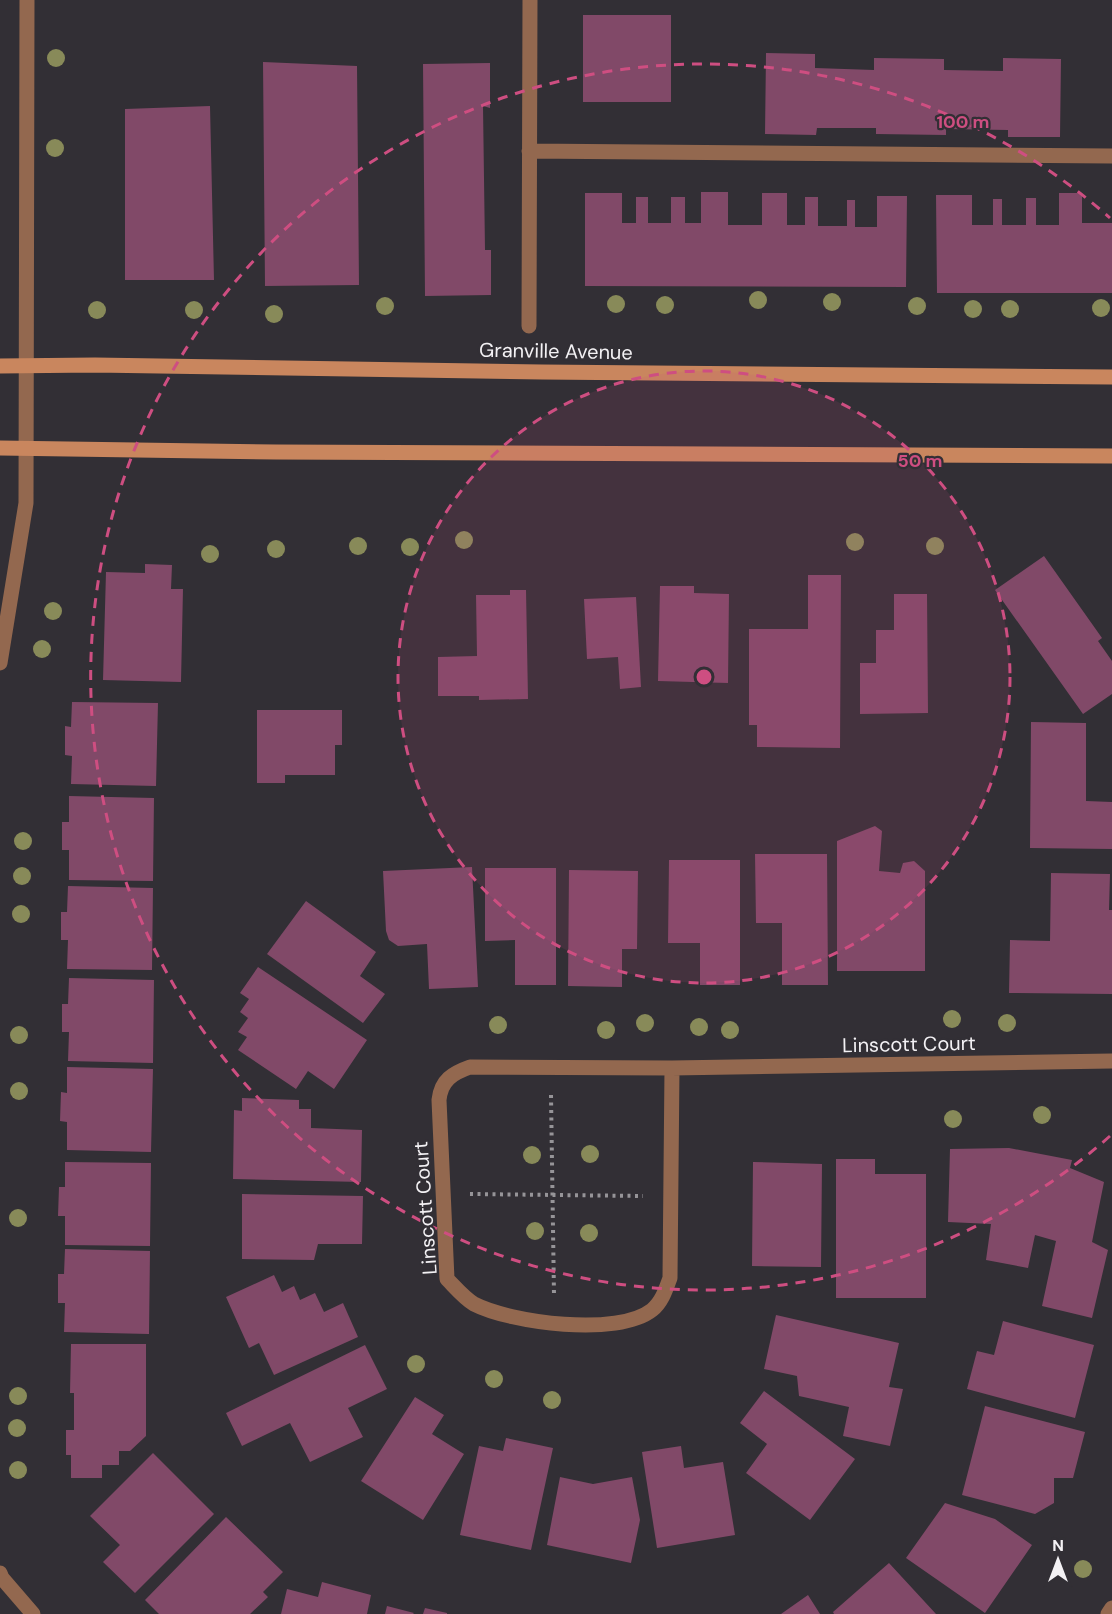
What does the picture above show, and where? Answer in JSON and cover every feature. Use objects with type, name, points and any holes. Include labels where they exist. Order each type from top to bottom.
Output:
[{"type":"main road","name":"Granville Avenue","points":[[0,366],[1112,377]]},
{"type":"main road","points":[[0,448],[276,452],[1112,456]]},
{"type":"street","points":[[0,663],[26,503],[27,0]]},
{"type":"street","points":[[529,326],[530,0]]},
{"type":"street","points":[[529,151],[1112,156]]},
{"type":"street","name":"Linscott Court","points":[[672,1068],[670,1278],[664,1295],[652,1310],[614,1323],[555,1323],[501,1315],[472,1303],[447,1279],[439,1100],[440,1089],[448,1077],[456,1072],[470,1067],[672,1068],[1112,1061]]},
{"type":"street","points":[[1,1575],[33,1614]]},
{"type":"street","points":[[1108,1614],[1112,1608]]},
{"type":"path","points":[[550,1068],[555,1323]]},
{"type":"path","points":[[443,1194],[671,1197]]},
{"type":"building","points":[[583,15],[671,15],[671,102],[583,102]]},
{"type":"building","points":[[766,53],[815,54],[815,68],[874,70],[874,58],[944,59],[944,70],[1003,71],[1003,58],[1061,59],[1060,137],[1008,137],[1008,130],[946,129],[946,135],[876,134],[876,128],[817,128],[816,135],[765,134]]},
{"type":"building","points":[[263,62],[357,66],[359,285],[265,286]]},
{"type":"building","points":[[490,63],[490,108],[483,106],[485,250],[491,250],[491,295],[425,296],[423,64]]},
{"type":"building","points":[[210,106],[214,280],[125,280],[125,109]]},
{"type":"building","points":[[701,192],[728,192],[728,225],[762,225],[762,193],[787,193],[787,225],[805,225],[805,197],[818,197],[818,226],[847,226],[847,200],[855,200],[855,227],[877,227],[877,196],[907,196],[906,287],[585,286],[585,193],[622,193],[622,223],[636,223],[636,197],[648,197],[648,223],[671,223],[671,197],[685,197],[685,223],[701,223]]},
{"type":"building","points":[[1059,193],[1082,193],[1082,223],[1112,223],[1112,293],[937,293],[936,195],[972,195],[972,225],[993,225],[993,199],[1002,199],[1002,225],[1026,225],[1026,198],[1036,198],[1036,225],[1059,225]]},
{"type":"building","points":[[1044,556],[1102,638],[1098,641],[1112,661],[1112,694],[1083,714],[995,590]]},
{"type":"building","points":[[145,564],[172,565],[171,589],[183,589],[181,682],[103,680],[106,572],[145,573]]},
{"type":"building","points":[[808,575],[841,575],[840,748],[757,747],[757,725],[749,725],[749,629],[808,629]]},
{"type":"building","points":[[660,586],[694,586],[694,593],[729,594],[728,683],[658,681]]},
{"type":"building","points":[[510,590],[526,590],[528,699],[479,700],[479,696],[438,696],[438,657],[477,656],[476,595],[510,595]]},
{"type":"building","points":[[894,594],[927,594],[928,713],[860,714],[860,663],[876,663],[876,630],[894,630]]},
{"type":"building","points":[[636,597],[641,687],[620,689],[618,657],[587,659],[584,599]]},
{"type":"building","points":[[72,702],[158,703],[156,786],[71,784],[72,756],[65,755],[65,726],[71,727]]},
{"type":"building","points":[[257,710],[342,710],[342,745],[335,745],[335,775],[285,775],[285,783],[257,783]]},
{"type":"building","points":[[1031,722],[1086,723],[1086,801],[1112,802],[1112,849],[1030,848]]},
{"type":"building","points":[[69,796],[154,798],[153,881],[69,880],[69,850],[62,850],[62,822],[69,822]]},
{"type":"building","points":[[875,826],[882,831],[879,871],[900,873],[903,863],[914,861],[925,871],[925,971],[837,971],[837,841]]},
{"type":"building","points":[[755,854],[827,854],[828,985],[782,985],[782,923],[756,923]]},
{"type":"building","points":[[669,860],[740,860],[740,985],[700,985],[700,943],[668,943]]},
{"type":"building","points":[[472,867],[478,987],[429,989],[427,944],[398,946],[389,940],[386,931],[383,871]]},
{"type":"building","points":[[485,868],[556,868],[556,985],[515,985],[515,940],[485,941]]},
{"type":"building","points":[[569,870],[638,871],[637,949],[622,949],[622,987],[568,986]]},
{"type":"building","points":[[1051,873],[1110,874],[1112,994],[1009,993],[1010,940],[1050,941]]},
{"type":"building","points":[[68,886],[153,888],[152,970],[67,969],[68,940],[61,940],[61,912],[67,912]]},
{"type":"building","points":[[306,901],[376,952],[360,976],[385,994],[363,1023],[267,954]]},
{"type":"building","points":[[258,967],[367,1040],[334,1089],[308,1071],[296,1089],[238,1050],[247,1037],[238,1032],[248,1018],[240,1012],[249,999],[240,993]]},
{"type":"building","points":[[69,978],[154,980],[153,1063],[68,1061],[69,1032],[62,1032],[62,1004],[68,1004]]},
{"type":"building","points":[[67,1067],[153,1069],[151,1152],[67,1150],[67,1122],[60,1121],[61,1092],[67,1093]]},
{"type":"building","points":[[242,1098],[299,1100],[299,1109],[311,1109],[311,1128],[362,1130],[361,1182],[233,1179],[234,1110],[242,1111]]},
{"type":"building","points":[[1009,1148],[1072,1160],[1070,1168],[1104,1182],[1092,1242],[1108,1250],[1092,1318],[1042,1306],[1056,1241],[1035,1235],[1028,1268],[986,1260],[991,1224],[948,1222],[950,1149]]},
{"type":"building","points":[[836,1159],[875,1159],[875,1174],[926,1174],[926,1298],[836,1298]]},
{"type":"building","points":[[65,1162],[151,1163],[150,1246],[65,1245],[65,1216],[58,1216],[59,1187],[65,1187]]},
{"type":"building","points":[[753,1162],[822,1164],[821,1267],[752,1266]]},
{"type":"building","points":[[242,1194],[363,1196],[362,1244],[318,1244],[314,1260],[242,1259]]},
{"type":"building","points":[[65,1249],[150,1251],[149,1334],[64,1332],[65,1303],[58,1303],[58,1274],[64,1274]]},
{"type":"building","points":[[274,1275],[282,1292],[294,1286],[300,1300],[315,1293],[324,1312],[343,1303],[358,1337],[274,1375],[259,1343],[249,1348],[226,1297]]},
{"type":"building","points":[[776,1315],[899,1343],[889,1387],[903,1389],[890,1446],[843,1436],[849,1407],[799,1396],[797,1376],[764,1369]]},
{"type":"building","points":[[1003,1321],[1094,1345],[1075,1418],[967,1389],[977,1351],[994,1355]]},
{"type":"building","points":[[71,1344],[146,1344],[146,1436],[130,1451],[119,1451],[119,1465],[102,1465],[102,1478],[71,1478],[71,1455],[66,1455],[66,1430],[74,1430],[74,1393],[70,1393]]},
{"type":"building","points":[[365,1345],[387,1389],[348,1408],[363,1437],[310,1462],[290,1423],[242,1446],[226,1413]]},
{"type":"building","points":[[764,1391],[855,1459],[810,1520],[746,1473],[767,1444],[740,1423]]},
{"type":"building","points":[[415,1397],[444,1415],[432,1434],[464,1454],[423,1520],[361,1481]]},
{"type":"building","points":[[985,1406],[1085,1432],[1073,1478],[1054,1478],[1054,1503],[1035,1514],[962,1495]]},
{"type":"building","points":[[506,1438],[553,1448],[531,1550],[460,1535],[479,1446],[503,1451]]},
{"type":"building","points":[[681,1446],[684,1468],[723,1462],[735,1535],[657,1548],[642,1452]]},
{"type":"building","points":[[153,1453],[214,1514],[135,1593],[103,1562],[120,1545],[90,1516]]},
{"type":"building","points":[[560,1477],[593,1484],[632,1477],[640,1520],[631,1563],[547,1545]]},
{"type":"building","points":[[945,1503],[995,1519],[1032,1545],[985,1613],[906,1558]]},
{"type":"building","points":[[226,1517],[283,1572],[263,1592],[268,1597],[250,1614],[159,1614],[145,1600]]},
{"type":"building","points":[[889,1563],[936,1614],[834,1614],[833,1612]]},
{"type":"building","points":[[322,1582],[371,1595],[367,1614],[281,1614],[287,1589],[318,1597]]},
{"type":"building","points":[[808,1595],[820,1614],[781,1614]]},
{"type":"building","points":[[387,1606],[414,1613],[385,1614]]},
{"type":"building","points":[[425,1608],[447,1613],[447,1614],[423,1614]]}]
